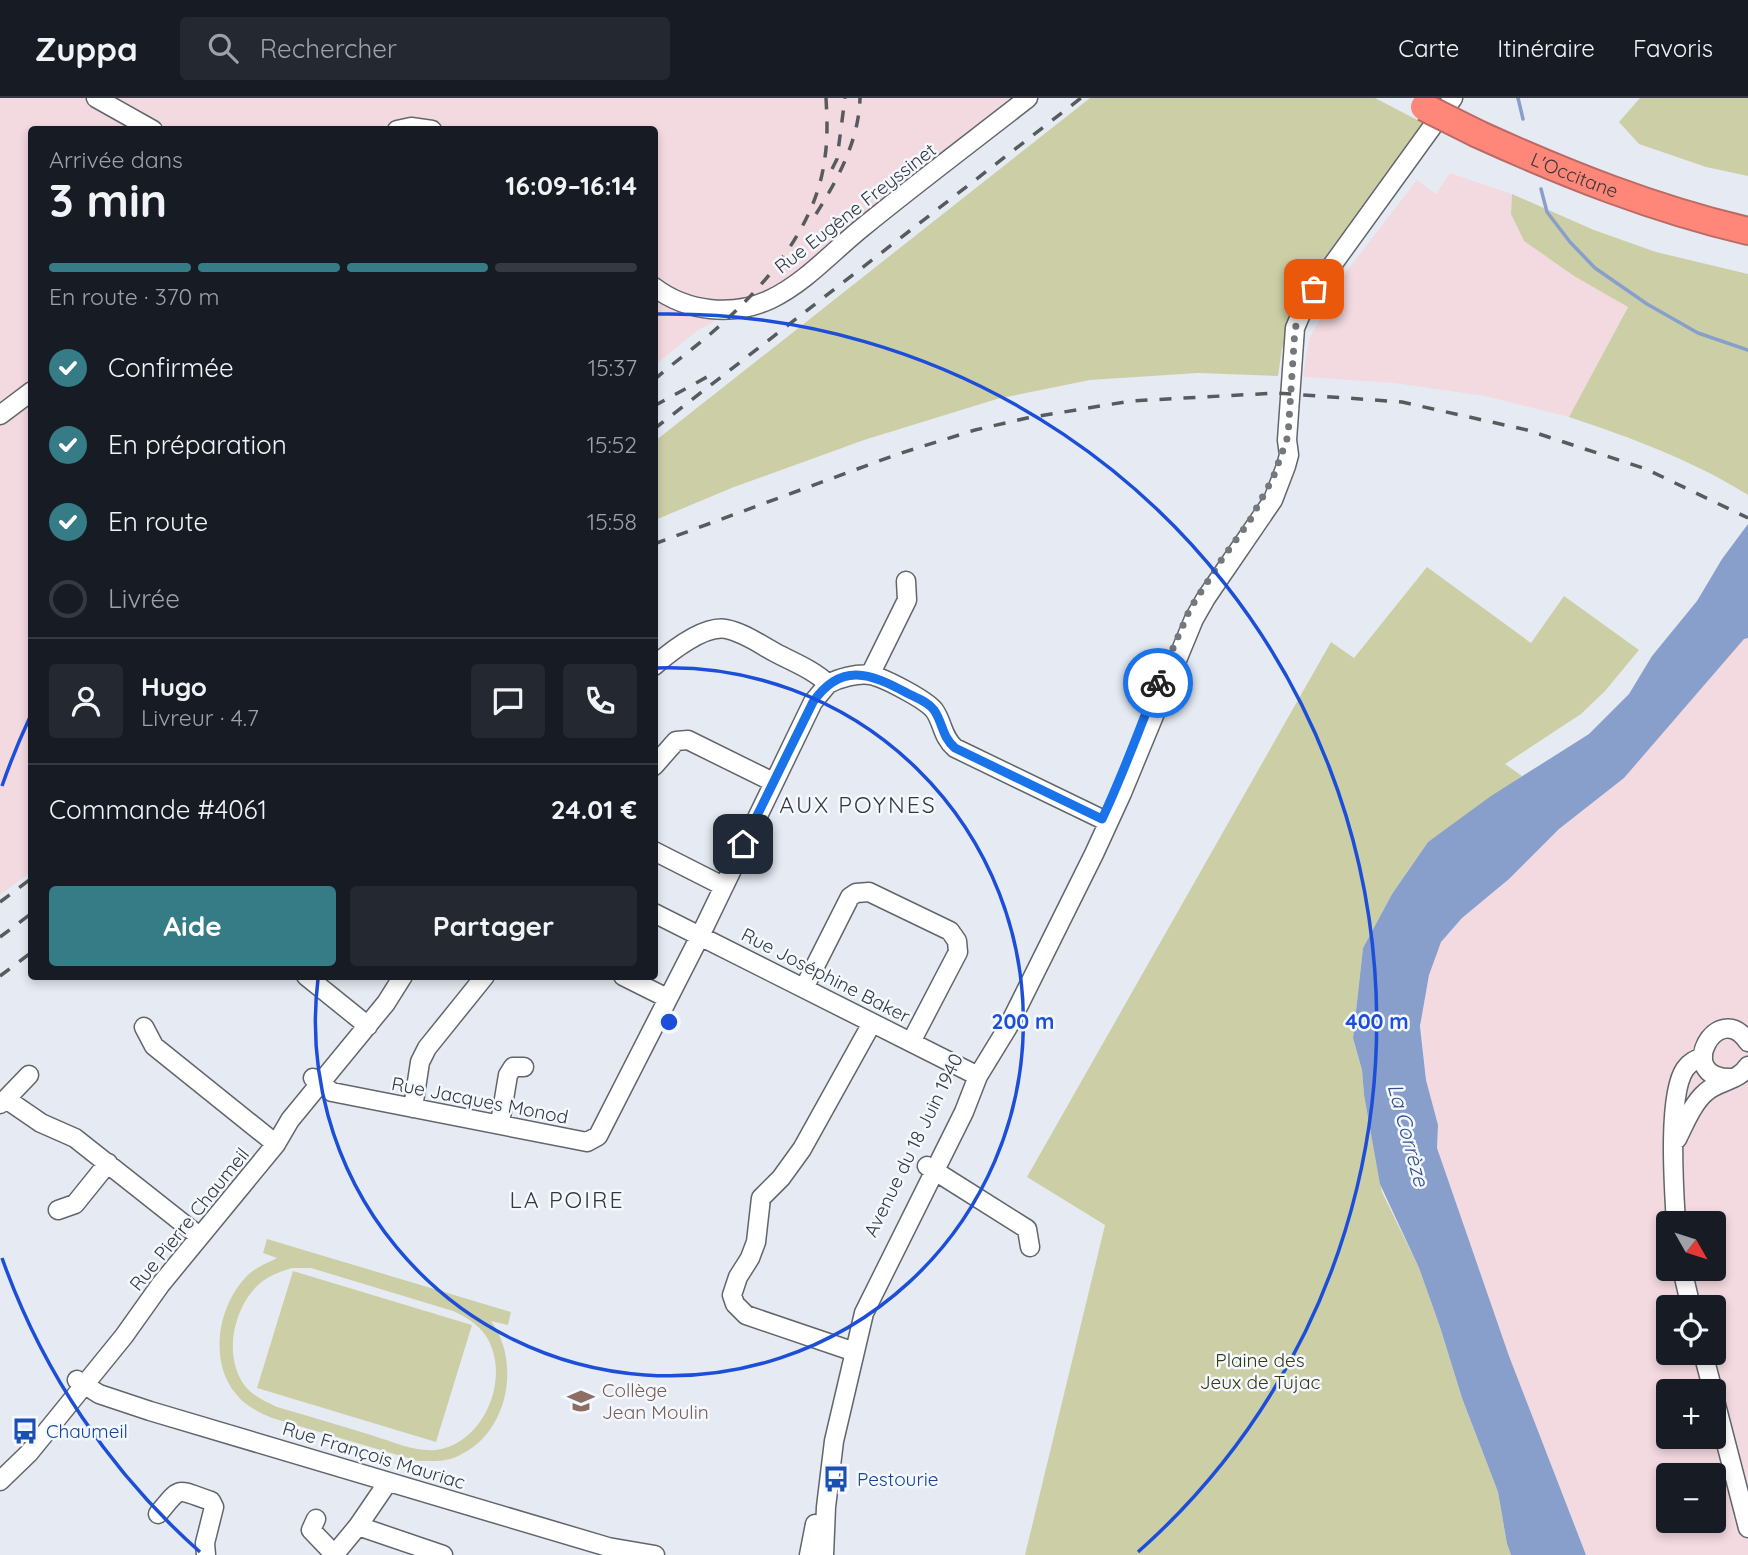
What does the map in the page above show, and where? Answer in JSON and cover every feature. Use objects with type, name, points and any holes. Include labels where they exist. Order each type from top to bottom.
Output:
[{"type":"highway","name":"L'Occitane","points":[[1424,101],[1588,183],[1708,222],[1748,231]]},
{"type":"highway","name":"L'Occitane","points":[[1484,129],[1647,186],[1748,213]]},
{"type":"street","points":[[96,98],[146,126]]},
{"type":"street","name":"Rue Eugène Freyssinet","points":[[658,289],[683,304],[714,310],[747,307],[770,299],[800,281],[862,228],[1028,98]]},
{"type":"street","points":[[1296,335],[1295,328],[1314,289],[1453,98]]},
{"type":"street","points":[[1296,335],[1317,298],[1462,98]]},
{"type":"street","name":"Avenue du 18 Juin 1940","points":[[824,1555],[826,1507],[834,1441],[863,1312],[973,1073],[1122,793],[1194,619],[1206,597],[1273,500],[1289,455],[1287,440],[1296,335]]},
{"type":"street","points":[[0,415],[28,394]]},
{"type":"street","points":[[870,675],[906,600],[906,580]]},
{"type":"street","points":[[658,662],[695,637],[717,629],[726,629],[806,668],[828,684],[837,679],[870,675],[927,703],[937,716],[944,737],[955,748],[1105,821]]},
{"type":"street","name":"Rue Jacques Monod","points":[[316,1080],[332,1093],[587,1142],[598,1136],[700,936],[813,702],[828,684]]},
{"type":"street","points":[[658,761],[676,741],[688,740],[774,782]]},
{"type":"street","name":"Avenue du 18 Juin 1940","points":[[973,1073],[1008,1027],[1034,978],[1105,821]]},
{"type":"street","points":[[658,853],[723,886]]},
{"type":"street","points":[[804,988],[850,897],[856,893],[869,892],[950,931],[957,941],[958,952],[911,1042]]},
{"type":"street","name":"Rue Joséphine Baker","points":[[658,915],[973,1073]]},
{"type":"street","points":[[311,980],[364,1023]]},
{"type":"street","name":"Rue Pierre Chaumeil","points":[[364,1023],[392,980]]},
{"type":"street","name":"Rue Pierre Chaumeil","points":[[0,1471],[144,1310],[161,1284],[290,1120],[316,1080],[400,980]]},
{"type":"street","points":[[413,1108],[420,1062],[427,1048],[482,980]]},
{"type":"street","points":[[631,980],[667,998]]},
{"type":"street","points":[[846,1349],[746,1315],[735,1304],[732,1295],[756,1242],[761,1198],[781,1178],[802,1149],[872,1023]]},
{"type":"street","points":[[144,1027],[154,1046],[272,1141]]},
{"type":"street","points":[[1743,1071],[1723,1078],[1709,1071],[1703,1057],[1706,1041],[1719,1031],[1728,1029],[1738,1032],[1748,1041]]},
{"type":"street","points":[[1675,1211],[1676,1101],[1683,1072],[1693,1060],[1703,1057]]},
{"type":"street","points":[[499,1123],[508,1075],[513,1068],[524,1067]]},
{"type":"street","points":[[1674,1145],[1707,1090],[1743,1071]]},
{"type":"street","points":[[29,1075],[3,1102],[75,1138],[194,1232]]},
{"type":"street","points":[[1676,1101],[1702,1096]]},
{"type":"street","name":"Rue Pierre Chaumeil","points":[[0,1481],[29,1453],[133,1304],[272,1141]]},
{"type":"street","points":[[58,1210],[75,1205],[108,1163]]},
{"type":"street","points":[[931,1168],[1027,1228],[1030,1247]]},
{"type":"street","name":"Avenue du 18 Juin 1940","points":[[809,1555],[831,1402],[846,1349],[877,1269],[931,1168]]},
{"type":"street","name":"Rue François Mauriac","points":[[80,1382],[99,1394],[135,1406],[608,1548],[655,1555]]},
{"type":"street","points":[[1726,1443],[1748,1528]]},
{"type":"street","points":[[316,1519],[311,1530],[334,1555],[388,1482]]},
{"type":"street","points":[[158,1514],[176,1492],[181,1491],[211,1501],[214,1507],[205,1543],[206,1555]]},
{"type":"street","points":[[358,1526],[442,1555]]},
{"type":"shaded area","points":[[0,98],[1018,98],[780,287],[698,330],[658,363],[658,126],[28,126],[28,874],[0,895]]},
{"type":"shaded area","points":[[1450,173],[1512,194],[1511,214],[1524,241],[1574,276],[1628,306],[1569,417],[1485,396],[1395,383],[1303,377],[1309,339],[1346,272],[1417,180],[1436,194]]},
{"type":"shaded area","points":[[1748,638],[1748,1555],[1586,1555],[1509,1356],[1437,1148],[1438,1125],[1426,1080],[1420,1014],[1432,964],[1441,942],[1462,918],[1509,879],[1559,829],[1624,778],[1744,639]]},
{"type":"green space","points":[[1090,98],[1375,98],[1427,125],[1305,292],[1282,349],[1278,376],[1198,373],[1090,380],[997,399],[864,440],[734,487],[658,519],[658,439]]},
{"type":"green space","points":[[1640,98],[1748,98],[1748,176],[1706,167],[1639,144],[1619,122]]},
{"type":"green space","points":[[1512,194],[1594,230],[1656,252],[1748,274],[1748,495],[1727,482],[1661,451],[1569,417],[1628,307],[1574,276],[1524,241],[1511,214]]},
{"type":"green space","name":"Plaine des Jeux de Tujac","points":[[1427,567],[1531,643],[1564,596],[1639,650],[1605,691],[1581,714],[1505,764],[1522,776],[1428,842],[1392,894],[1363,948],[1353,1038],[1362,1070],[1382,1192],[1419,1268],[1440,1327],[1462,1398],[1498,1492],[1511,1555],[1025,1555],[1105,1225],[1027,1177],[1331,642],[1354,658]]},
{"type":"green space","points":[[267,1239],[511,1312],[508,1325],[491,1321],[501,1338],[507,1377],[505,1397],[488,1433],[474,1447],[456,1457],[418,1461],[272,1418],[244,1402],[227,1381],[222,1365],[220,1332],[230,1300],[238,1286],[249,1274],[277,1258],[263,1253]],"holes":[[[292,1268],[311,1268],[453,1311],[479,1328],[493,1352],[496,1370],[489,1406],[468,1435],[453,1445],[436,1450],[412,1448],[277,1407],[248,1390],[238,1374],[233,1348],[242,1307],[258,1285],[270,1277]]]},
{"type":"green space","points":[[293,1271],[472,1325],[436,1442],[257,1388]]},
{"type":"water","name":"La Corrèze","points":[[1748,524],[1748,638],[1744,639],[1624,778],[1559,829],[1509,879],[1462,918],[1441,942],[1429,975],[1420,1026],[1426,1080],[1438,1125],[1437,1148],[1509,1356],[1586,1555],[1511,1555],[1498,1492],[1462,1398],[1440,1327],[1419,1268],[1380,1184],[1362,1070],[1353,1038],[1363,948],[1392,894],[1428,842],[1491,796],[1589,734],[1629,694],[1652,656],[1697,601],[1722,559]]},
{"type":"waterway","points":[[1518,98],[1523,119]]},
{"type":"waterway","points":[[1541,189],[1547,212],[1595,268],[1647,304],[1698,333],[1748,350]]},
{"type":"railway","points":[[658,377],[735,312],[770,273],[800,230],[812,207],[825,157],[826,98]]},
{"type":"railway","points":[[832,169],[837,159],[845,98]]},
{"type":"railway","points":[[816,214],[846,159],[856,129],[860,98]]},
{"type":"railway","points":[[658,426],[1081,98]]},
{"type":"railway","points":[[658,404],[716,372]]},
{"type":"railway","points":[[658,543],[898,454],[975,430],[1027,418],[1131,401],[1276,393],[1402,402],[1527,430],[1646,469],[1748,518]]},
{"type":"railway","points":[[0,902],[28,881]]},
{"type":"railway","points":[[0,937],[28,916]]},
{"type":"railway","points":[[0,976],[28,955]]},
{"type":"way so far","points":[[1158,683],[1190,609],[1249,522],[1273,478],[1288,436],[1295,328],[1314,289]]},
{"type":"place","name":"Collège Jean Moulin","points":[[581,1401]]},
{"type":"place","name":"Chaumeil","points":[[25,1431]]},
{"type":"place","name":"Pestourie","points":[[836,1479]]},
{"type":"district","name":"AUX POYNES","points":[[858,805]]},
{"type":"district","name":"LA POIRE","points":[[567,1200]]},
{"type":"route","points":[[743,844],[813,702],[828,684],[837,679],[870,675],[927,703],[937,716],[944,737],[955,748],[1102,819],[1119,786],[1158,683]]}]
